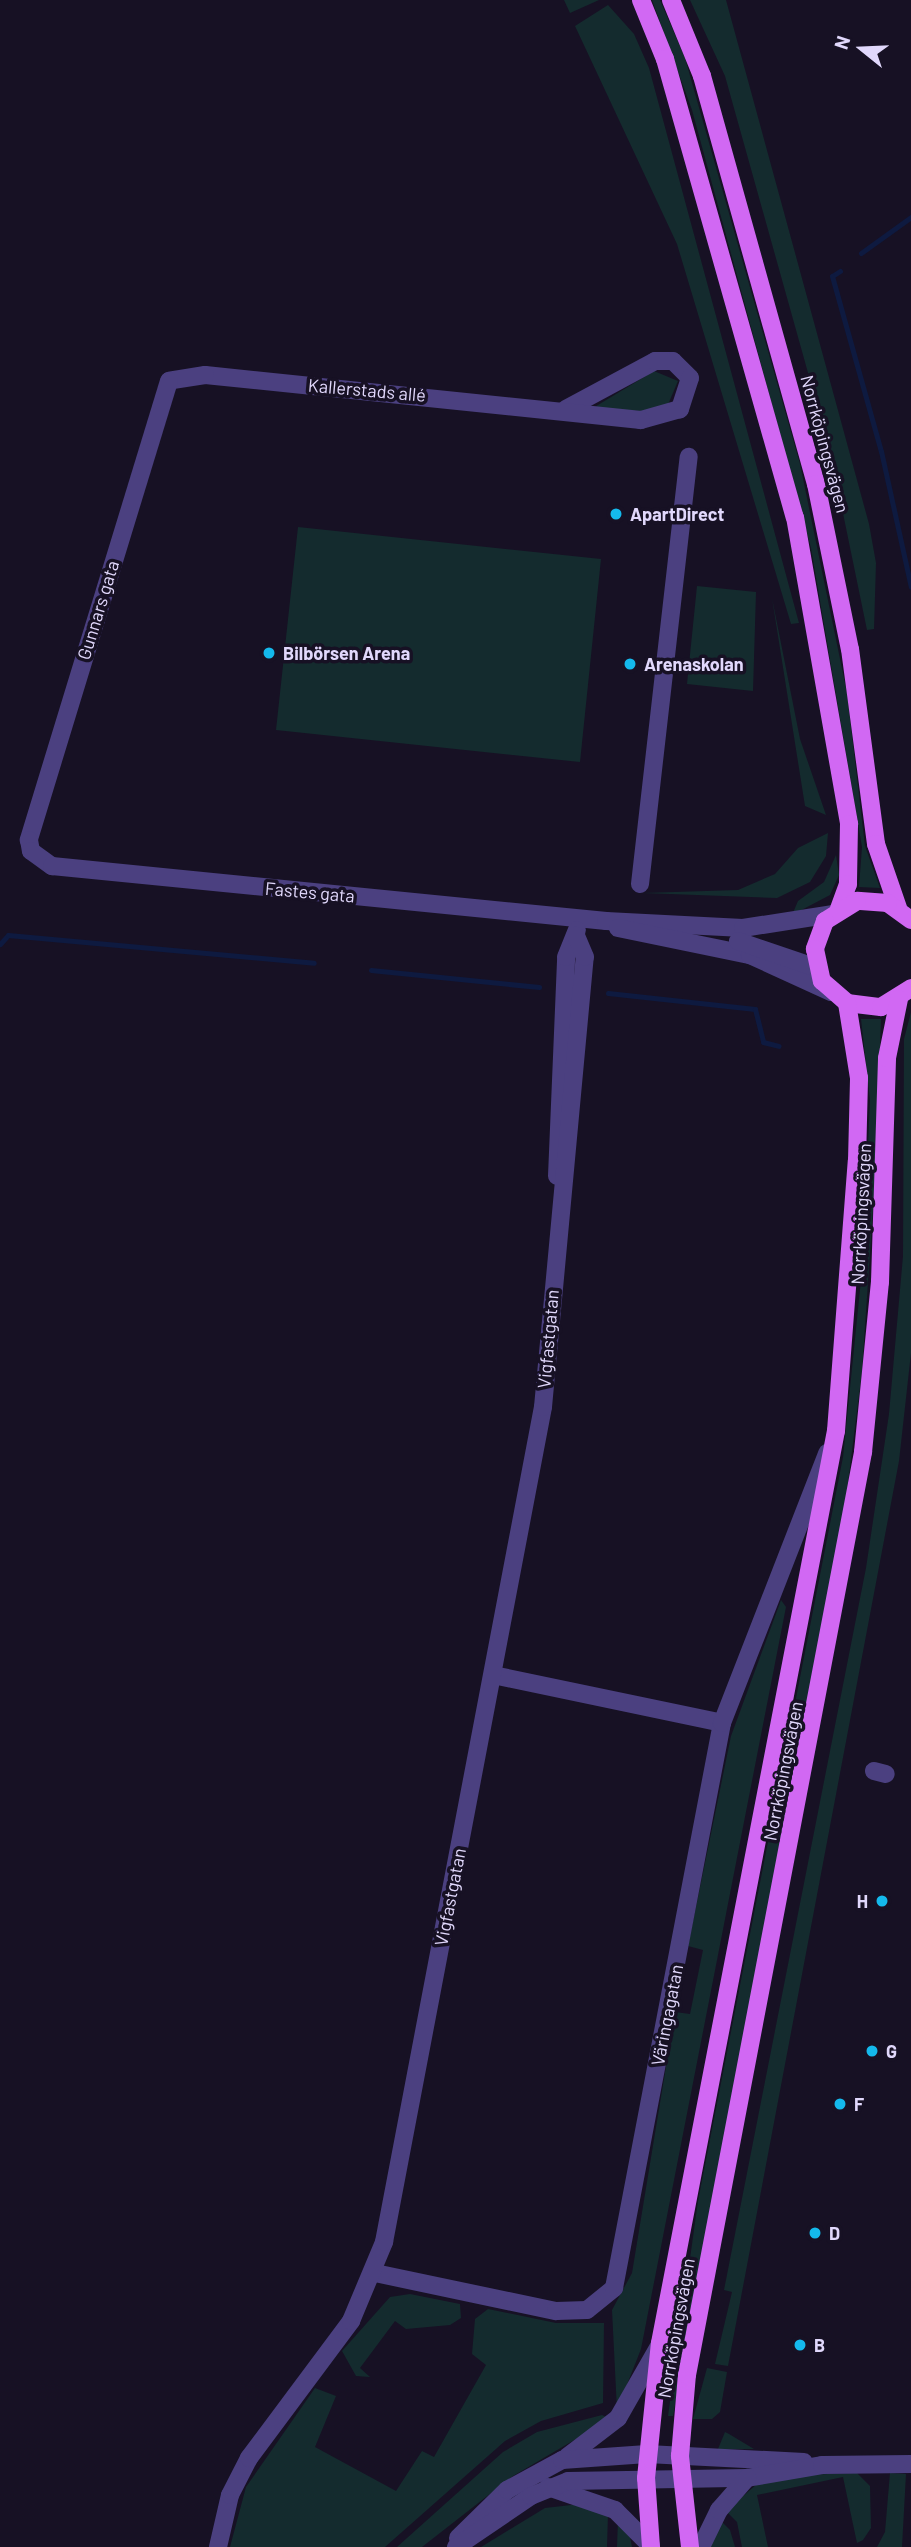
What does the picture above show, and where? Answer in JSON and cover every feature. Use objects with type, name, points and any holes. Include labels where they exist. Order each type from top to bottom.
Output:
[{"type":"main road","points":[[641,0],[665,59],[795,517],[849,824],[848,884],[817,939],[817,968],[831,992],[847,1003],[881,1007],[905,993]]},
{"type":"main road","name":"Norrköpingsvägen","points":[[671,0],[702,76],[816,484],[850,649],[876,844],[905,914]]},
{"type":"main road","points":[[835,911],[867,899],[905,914]]},
{"type":"main road","name":"Norrköpingsvägen","points":[[690,2547],[680,2456],[687,2375],[863,1452],[880,1282],[887,1058],[905,993]]},
{"type":"main road","name":"Norrköpingsvägen","points":[[651,2546],[647,2454],[660,2343],[836,1431],[857,1161],[859,1078],[847,1003]]},
{"type":"street","name":"Kallerstads allé","points":[[169,381],[191,374],[566,409],[641,420],[668,416],[687,399],[690,378],[673,361],[655,360],[566,409]]},
{"type":"street","name":"Gunnars gata","points":[[29,840],[169,381]]},
{"type":"street","points":[[640,884],[689,457]]},
{"type":"street","name":"Fastes gata","points":[[29,840],[39,860],[52,866],[577,927],[606,921],[743,928],[835,911]]},
{"type":"street","name":"Fastes gata","points":[[606,921],[624,931],[746,942],[817,968]]},
{"type":"street","name":"Vigfastgatan","points":[[218,2547],[230,2495],[248,2458],[351,2321],[375,2273],[543,1406],[585,957],[577,927]]},
{"type":"street","name":"Fastes gata","points":[[668,936],[781,965],[831,992]]},
{"type":"street","name":"Väringagatan","points":[[375,2273],[564,2312],[587,2310],[614,2288],[722,1723],[836,1431]]},
{"type":"street","points":[[493,1675],[722,1723]]},
{"type":"street","points":[[449,2547],[507,2490],[562,2460],[618,2418],[660,2343]]},
{"type":"street","points":[[562,2460],[647,2454],[822,2465],[911,2464]]},
{"type":"street","points":[[456,2547],[548,2487],[646,2478],[747,2478],[822,2465]]},
{"type":"street","points":[[701,2547],[719,2510],[747,2478]]},
{"type":"street","points":[[548,2487],[615,2510],[651,2546]]},
{"type":"green space","points":[[564,0],[599,0],[570,13]]},
{"type":"green space","points":[[652,0],[660,0],[685,58],[800,464],[847,693],[865,846],[880,888],[859,887],[862,847],[811,548],[692,110]]},
{"type":"green space","points":[[690,0],[726,0],[869,524],[876,563],[874,629],[867,630],[831,455],[725,76]]},
{"type":"green space","points":[[608,5],[634,34],[649,68],[799,623],[791,624],[677,244],[575,26]]},
{"type":"green space","points":[[654,371],[678,381],[667,407],[654,412],[593,408]]},
{"type":"green space","points":[[298,527],[601,559],[580,762],[276,730]]},
{"type":"green space","points":[[697,586],[756,592],[753,691],[687,684]]},
{"type":"green space","points":[[772,598],[800,739],[826,815],[805,806]]},
{"type":"green space","points":[[828,833],[826,856],[810,882],[777,898],[643,893],[738,890],[775,874],[798,848]]},
{"type":"green space","points":[[836,855],[839,875],[830,895],[792,915],[798,901],[824,882]]},
{"type":"green space","points":[[911,1012],[911,1353],[899,1461],[728,2366],[715,2364],[732,2292],[724,2290],[866,1568],[889,1414],[903,1256],[904,1039]]},
{"type":"green space","points":[[861,1019],[881,1019],[876,1164],[862,1371],[844,1515],[673,2416],[668,2416],[698,2201],[843,1457],[863,1260],[870,1100]]},
{"type":"green space","points":[[781,1600],[786,1607],[641,2349],[617,2410],[612,2310],[632,2273],[675,2012],[690,2014],[703,1950],[688,1946],[731,1736]]},
{"type":"green space","points":[[410,2294],[460,2304],[461,2318],[450,2325],[406,2329],[395,2321],[360,2368],[370,2377],[356,2376],[342,2351],[390,2297]]},
{"type":"green space","points":[[488,2309],[556,2323],[604,2323],[603,2403],[541,2421],[505,2441],[385,2547],[230,2547],[246,2487],[315,2388],[336,2396],[315,2447],[396,2491],[422,2451],[434,2457],[486,2365],[472,2354],[475,2319]]},
{"type":"green space","points":[[707,2368],[727,2372],[720,2412],[712,2419],[693,2419]]},
{"type":"green space","points":[[602,2415],[610,2419],[513,2476],[422,2547],[397,2547],[503,2452],[537,2432]]},
{"type":"green space","points":[[725,2432],[729,2434],[754,2449],[718,2449]]},
{"type":"green space","points":[[857,2473],[870,2486],[871,2528],[863,2540],[857,2543],[843,2477],[757,2495],[768,2547],[742,2547],[737,2522],[726,2511],[757,2484],[798,2475]]},
{"type":"green space","points":[[890,2473],[906,2474],[902,2547],[877,2547],[885,2532]]},
{"type":"green space","points":[[580,2504],[608,2514],[607,2547],[481,2547],[545,2508]]},
{"type":"green space","points":[[719,2519],[730,2530],[735,2547],[708,2547]]},
{"type":"green space","points":[[618,2520],[629,2532],[632,2547],[617,2547]]},
{"type":"waterway","points":[[861,253],[911,217]]},
{"type":"waterway","points":[[840,271],[832,276],[881,451],[911,587]]},
{"type":"waterway","points":[[0,944],[8,935],[314,963]]},
{"type":"waterway","points":[[371,970],[539,987]]},
{"type":"waterway","points":[[608,993],[755,1009],[763,1042],[779,1046]]},
{"type":"place","name":"ApartDirect","points":[[616,514]]},
{"type":"place","name":"Bilbörsen Arena","points":[[269,653]]},
{"type":"place","name":"Arenaskolan","points":[[630,664]]},
{"type":"place","name":"H","points":[[882,1901]]},
{"type":"place","name":"G","points":[[872,2051]]},
{"type":"place","name":"F","points":[[840,2104]]},
{"type":"place","name":"D","points":[[815,2233]]},
{"type":"place","name":"B","points":[[800,2345]]}]
